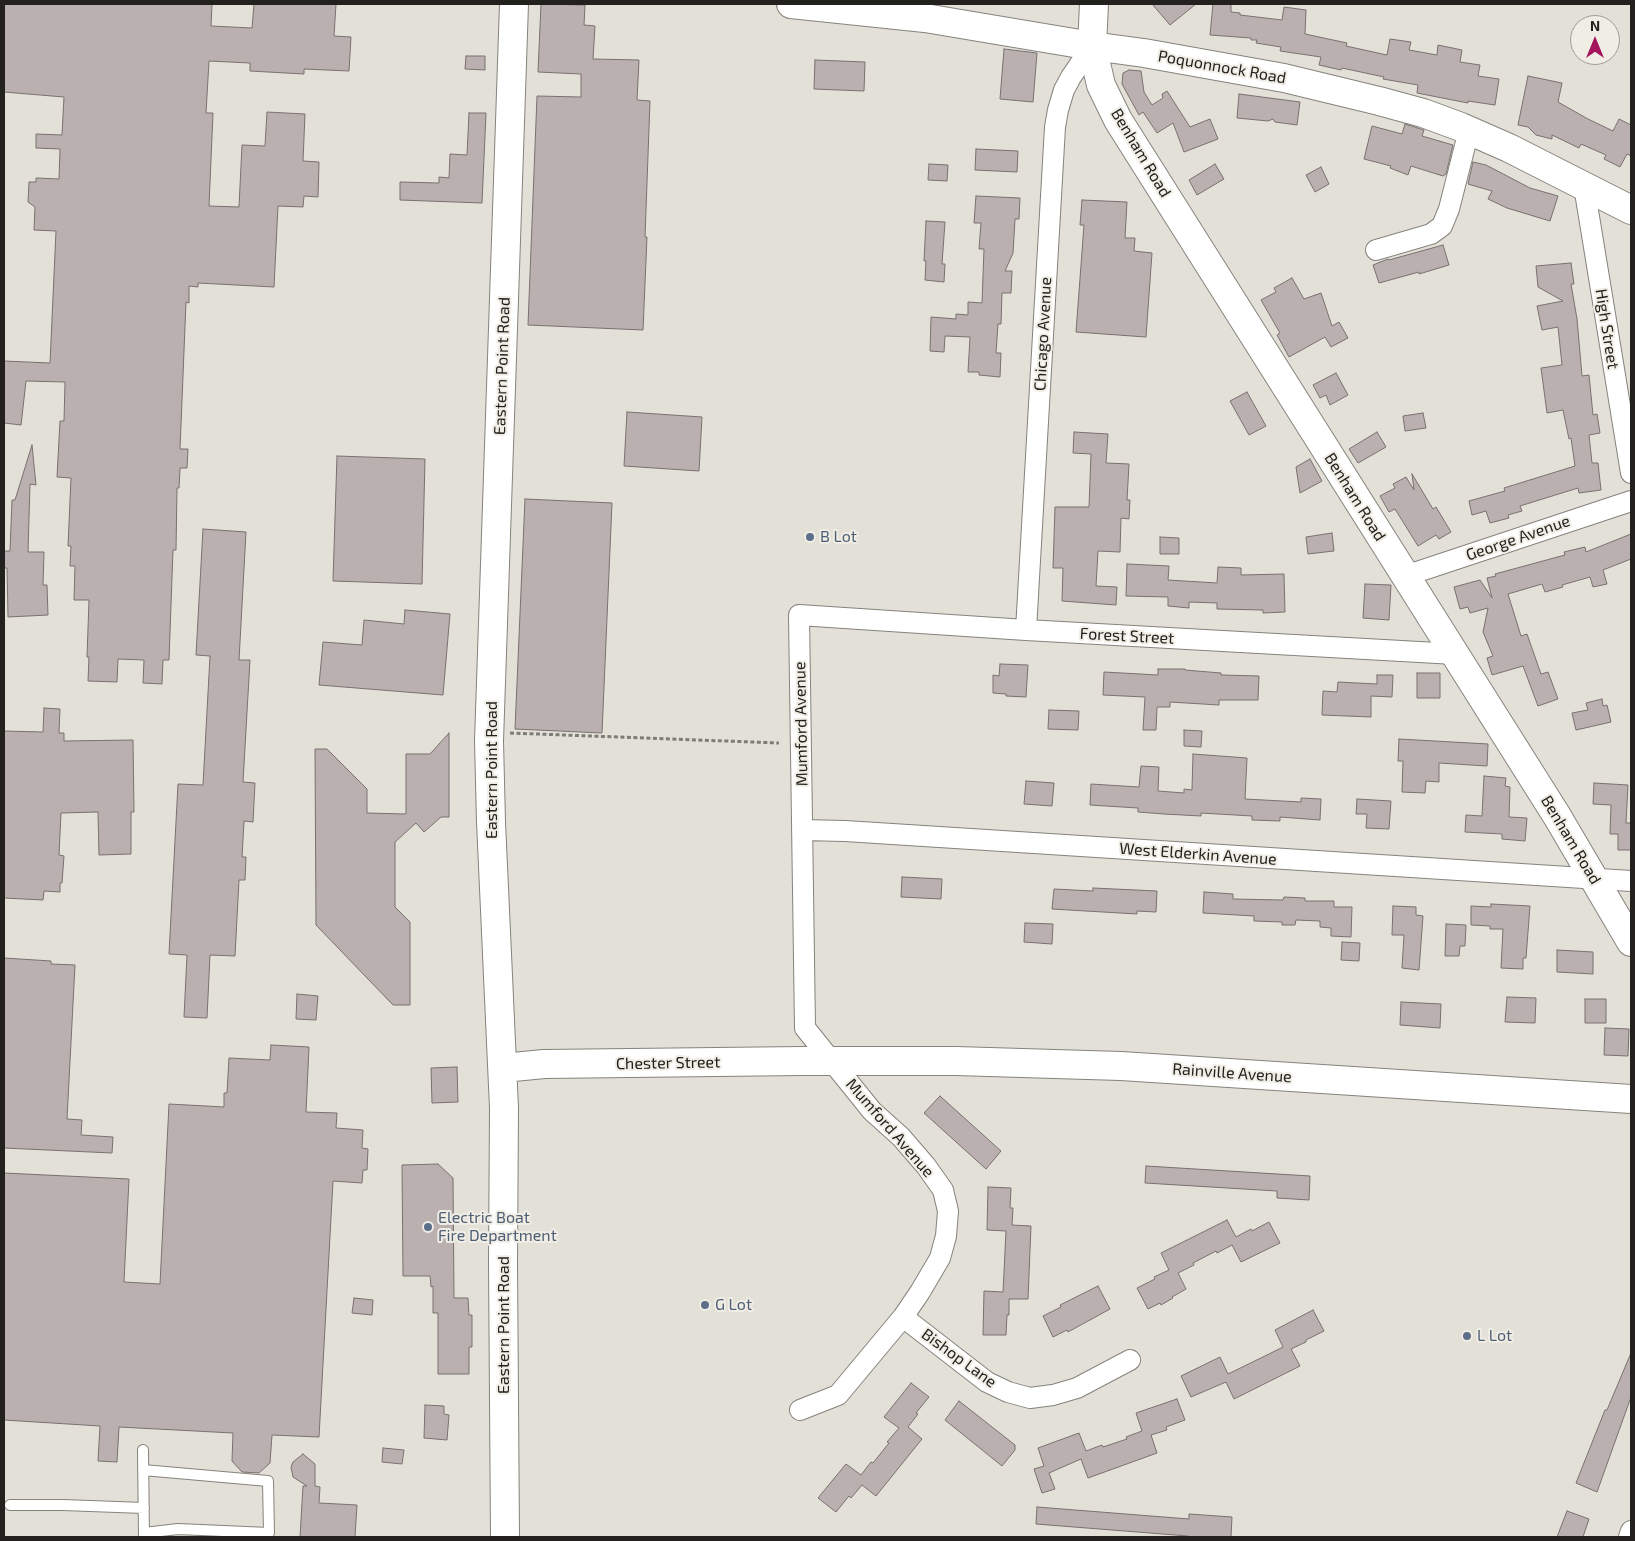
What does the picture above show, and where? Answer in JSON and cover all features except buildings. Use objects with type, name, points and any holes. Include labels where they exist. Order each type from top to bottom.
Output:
[{"type":"main road","name":"Eastern Point Road","points":[[506,1537],[503,1068],[489,741],[514,4]]},
{"type":"main road","name":"Poquonnock Road","points":[[803,4],[925,18],[1144,53],[1284,78],[1423,113],[1469,130],[1509,148],[1631,210]]},
{"type":"main road","name":"Benham Road","points":[[1094,4],[1092,46],[1101,85],[1118,120],[1557,816],[1631,942]]},
{"type":"main road","name":"Chester Street","points":[[503,1068],[544,1064],[832,1061]]},
{"type":"main road","name":"Rainville Avenue","points":[[832,1061],[956,1061],[1121,1066],[1631,1099]]},
{"type":"street","name":"Chicago Avenue","points":[[1026,630],[1055,127],[1064,90],[1092,46]]},
{"type":"street","points":[[1376,250],[1431,234],[1442,226],[1449,209],[1469,130]]},
{"type":"street","name":"High Street","points":[[1584,186],[1631,473]]},
{"type":"street","name":"George Avenue","points":[[1405,576],[1631,500]]},
{"type":"street","name":"Forest Street","points":[[799,616],[1455,654]]},
{"type":"street","name":"Mumford Avenue","points":[[799,616],[805,1028],[872,1111],[900,1137],[926,1166],[943,1190],[948,1211],[946,1236],[940,1258],[903,1316],[838,1395],[800,1410]]},
{"type":"street","name":"West Elderkin Avenue","points":[[802,830],[845,831],[1631,881]]},
{"type":"street","name":"Bishop Lane","points":[[903,1316],[986,1382],[1008,1392],[1030,1398],[1053,1395],[1077,1388],[1130,1360]]},
{"type":"street","points":[[1629,1537],[1631,1531]]},
{"type":"lane","points":[[143,1450],[143,1470],[144,1508],[144,1535],[178,1529],[269,1533],[268,1481],[143,1470]]},
{"type":"lane","points":[[10,1505],[144,1508]]},
{"type":"path","points":[[509,733],[779,743]]},
{"type":"place","name":"B Lot","points":[[810,537]]},
{"type":"place","name":"Electric Boat Fire Department","points":[[428,1227]]},
{"type":"place","name":"G Lot","points":[[705,1305]]},
{"type":"place","name":"L Lot","points":[[1467,1336]]}]
